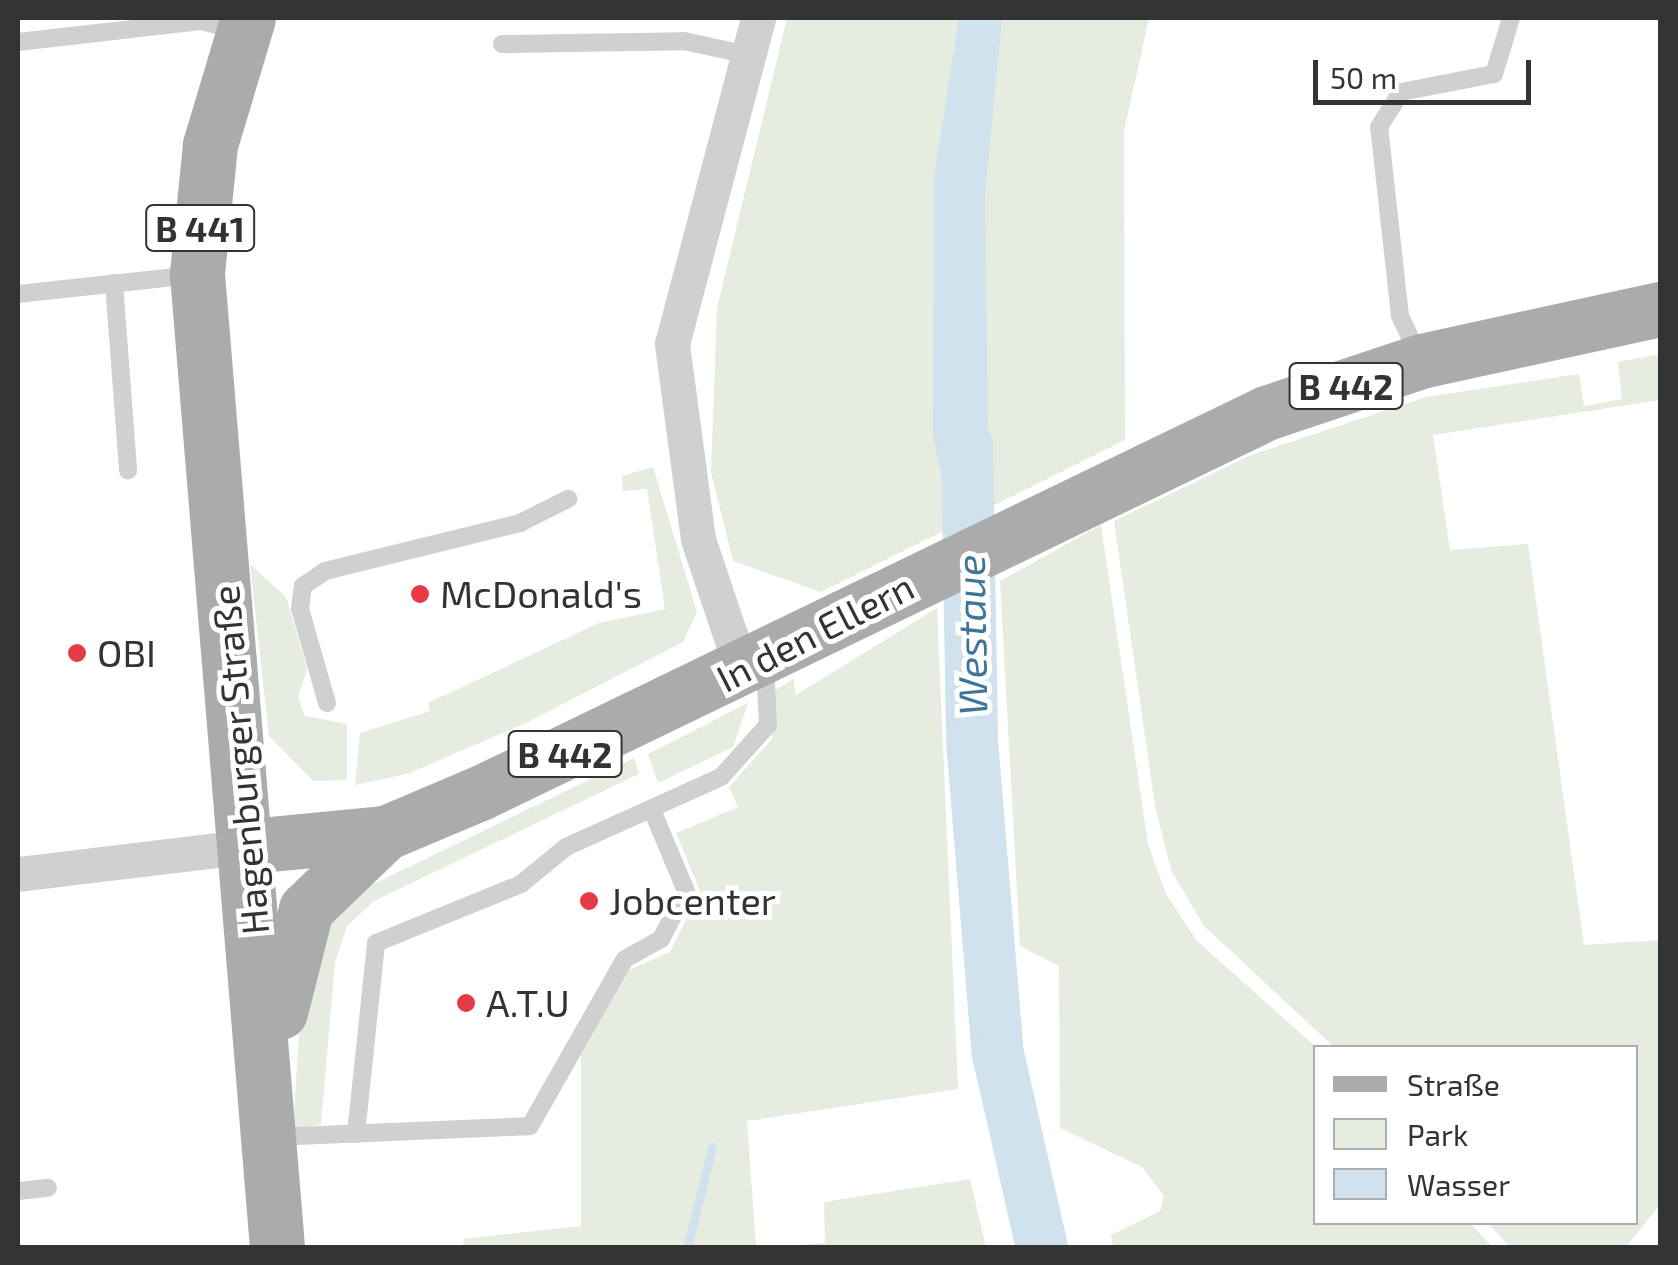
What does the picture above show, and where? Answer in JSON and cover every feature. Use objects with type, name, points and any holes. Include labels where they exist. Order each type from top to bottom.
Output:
[{"type":"main road","name":"Hagenburger Straße","points":[[246,24],[210,145],[197,274],[250,846],[277,1248]]},
{"type":"main road","name":"In den Ellern","points":[[250,846],[386,833],[754,664],[1105,484],[1266,412],[1421,361],[1660,309]]},
{"type":"main road","points":[[267,1111],[306,909],[386,833]]},
{"type":"street","points":[[754,664],[698,539],[672,344],[758,18]]},
{"type":"street","points":[[18,874],[250,846]]},
{"type":"lane","points":[[1421,361],[1400,316],[1379,127],[1401,92],[1494,74],[1511,18]]},
{"type":"lane","name":"Hagenburger Straße","points":[[18,42],[201,21],[246,24]]},
{"type":"lane","points":[[502,44],[684,40],[748,55]]},
{"type":"lane","points":[[18,294],[197,274]]},
{"type":"lane","points":[[114,283],[128,470]]},
{"type":"lane","points":[[327,703],[300,609],[303,586],[325,572],[520,523],[568,499]]},
{"type":"lane","points":[[356,1134],[376,942],[521,884],[566,848],[721,777],[754,749],[768,725],[754,664]]},
{"type":"lane","points":[[267,1111],[356,1134],[530,1126],[625,959],[661,939],[686,891],[652,810]]},
{"type":"lane","points":[[18,1191],[48,1188]]},
{"type":"green space","points":[[787,18],[1149,18],[1124,131],[1125,440],[821,592],[733,561],[711,472],[717,308]]},
{"type":"green space","points":[[1660,354],[1660,400],[1433,435],[1450,550],[1528,544],[1584,945],[1660,940],[1660,1205],[1626,1247],[1510,1247],[1490,1225],[1638,1225],[1638,1045],[1332,1045],[1204,926],[1171,870],[1155,806],[1114,521],[1251,455],[1426,397],[1579,374],[1584,406],[1622,399],[1618,362]]},
{"type":"green space","points":[[653,467],[697,612],[683,642],[528,722],[407,774],[355,785],[360,733],[430,711],[428,703],[599,623],[665,609],[647,489],[623,491],[622,476]]},
{"type":"green space","points":[[1101,525],[1148,844],[1166,894],[1197,941],[1314,1045],[1313,1225],[1472,1225],[1492,1247],[1113,1247],[1111,1235],[1160,1211],[1164,1196],[1142,1167],[1060,1128],[1059,966],[1020,946],[1000,581]]},
{"type":"green space","points":[[250,564],[286,597],[307,669],[298,697],[305,716],[347,724],[347,780],[313,781],[269,736]]},
{"type":"green space","points":[[937,608],[958,1089],[747,1121],[756,1247],[464,1248],[463,1239],[581,1226],[581,1055],[629,970],[670,952],[700,891],[676,833],[738,807],[729,787],[772,739],[774,691],[793,679],[796,695]]},
{"type":"green space","points":[[748,703],[733,747],[658,783],[648,754]]},
{"type":"green space","points":[[634,758],[639,774],[374,901],[347,926],[335,962],[321,1125],[293,1128],[305,940],[347,897]]},
{"type":"green space","points":[[970,1179],[986,1247],[780,1247],[825,1243],[824,1202]]},
{"type":"water","points":[[959,18],[1002,18],[985,195],[989,503],[952,526],[933,435],[934,177]]},
{"type":"waterway","name":"Westaue","points":[[967,445],[972,741],[998,1054],[1042,1248]]},
{"type":"waterway","points":[[687,1248],[712,1147]]},
{"type":"place","name":"McDonald's","points":[[420,594]]},
{"type":"place","name":"OBI","points":[[77,653]]},
{"type":"place","name":"Jobcenter","points":[[589,901]]},
{"type":"place","name":"A.T.U","points":[[466,1003]]}]
